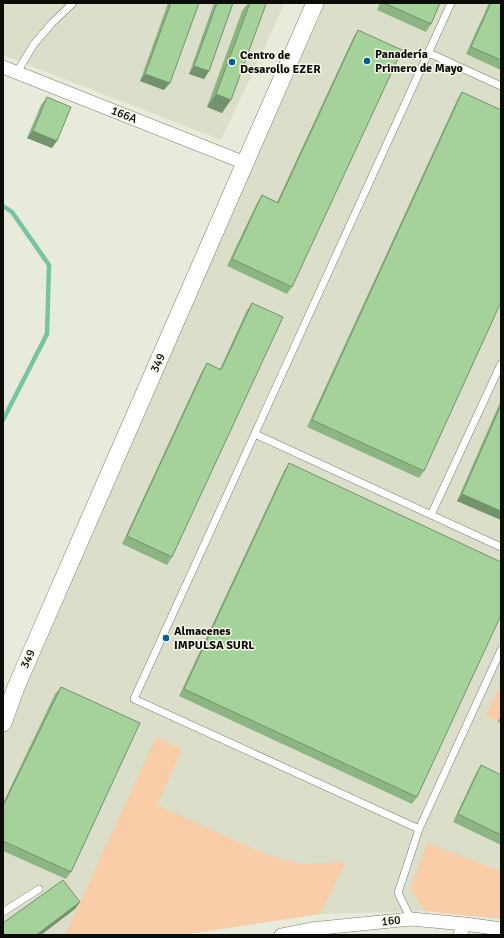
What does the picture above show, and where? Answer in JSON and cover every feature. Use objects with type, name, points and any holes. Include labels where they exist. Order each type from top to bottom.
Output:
[{"type":"street","name":"349","points":[[3,723],[9,688],[245,163],[315,3]]},
{"type":"street","name":"166A","points":[[3,67],[245,163]]},
{"type":"street","name":"160","points":[[281,935],[311,929],[411,919],[463,929],[501,929]]},
{"type":"lane","points":[[17,72],[34,44],[52,23],[73,3]]},
{"type":"lane","points":[[419,829],[134,699],[451,3]]},
{"type":"lane","points":[[429,53],[501,86]]},
{"type":"lane","points":[[431,515],[501,364]]},
{"type":"lane","points":[[255,434],[501,547]]},
{"type":"lane","points":[[411,919],[398,893],[419,829],[501,650]]},
{"type":"lane","points":[[3,912],[39,889]]},
{"type":"shaded area","points":[[3,3],[285,3],[221,140],[3,55]]},
{"type":"shaded area","points":[[321,3],[501,3],[501,919],[425,911],[320,914],[181,935],[3,935],[3,724]]},
{"type":"shaded area","points":[[501,682],[501,714],[498,722],[486,716]]},
{"type":"shaded area","points":[[156,737],[182,749],[157,805],[267,855],[301,864],[346,862],[320,914],[181,935],[65,935]]},
{"type":"shaded area","points":[[427,843],[501,871],[501,919],[425,911],[410,889]]},
{"type":"building","points":[[171,3],[199,3],[170,83],[145,74]]},
{"type":"building","points":[[217,3],[233,3],[209,71],[194,66]]},
{"type":"building","name":"Centro de Desarollo EZER","points":[[250,3],[266,4],[231,100],[216,94]]},
{"type":"building","points":[[384,3],[440,3],[431,24]]},
{"type":"building","points":[[491,3],[501,3],[501,60],[471,47]]},
{"type":"building","points":[[358,30],[402,50],[292,287],[232,259],[262,195],[278,203]]},
{"type":"building","points":[[462,92],[501,110],[501,302],[424,471],[312,420]]},
{"type":"building","points":[[47,97],[71,107],[57,141],[33,131]]},
{"type":"building","points":[[252,303],[283,317],[172,557],[127,536],[207,363],[221,370]]},
{"type":"building","points":[[501,405],[501,511],[462,494]]},
{"type":"building","points":[[289,463],[501,562],[501,615],[417,797],[184,689]]},
{"type":"building","points":[[61,687],[140,723],[71,872],[3,841],[3,806]]},
{"type":"building","points":[[481,765],[501,775],[501,835],[458,814]]},
{"type":"building","points":[[63,880],[80,902],[36,935],[3,935],[3,923]]},
{"type":"waterway","points":[[3,206],[12,212],[49,265],[47,334],[3,420]]},
{"type":"place","name":"Panadería Primero de Mayo","points":[[367,61]]},
{"type":"place","name":"Centro de Desarollo EZER","points":[[232,62]]},
{"type":"place","name":"Almacenes IMPULSA SURL","points":[[166,638]]}]
